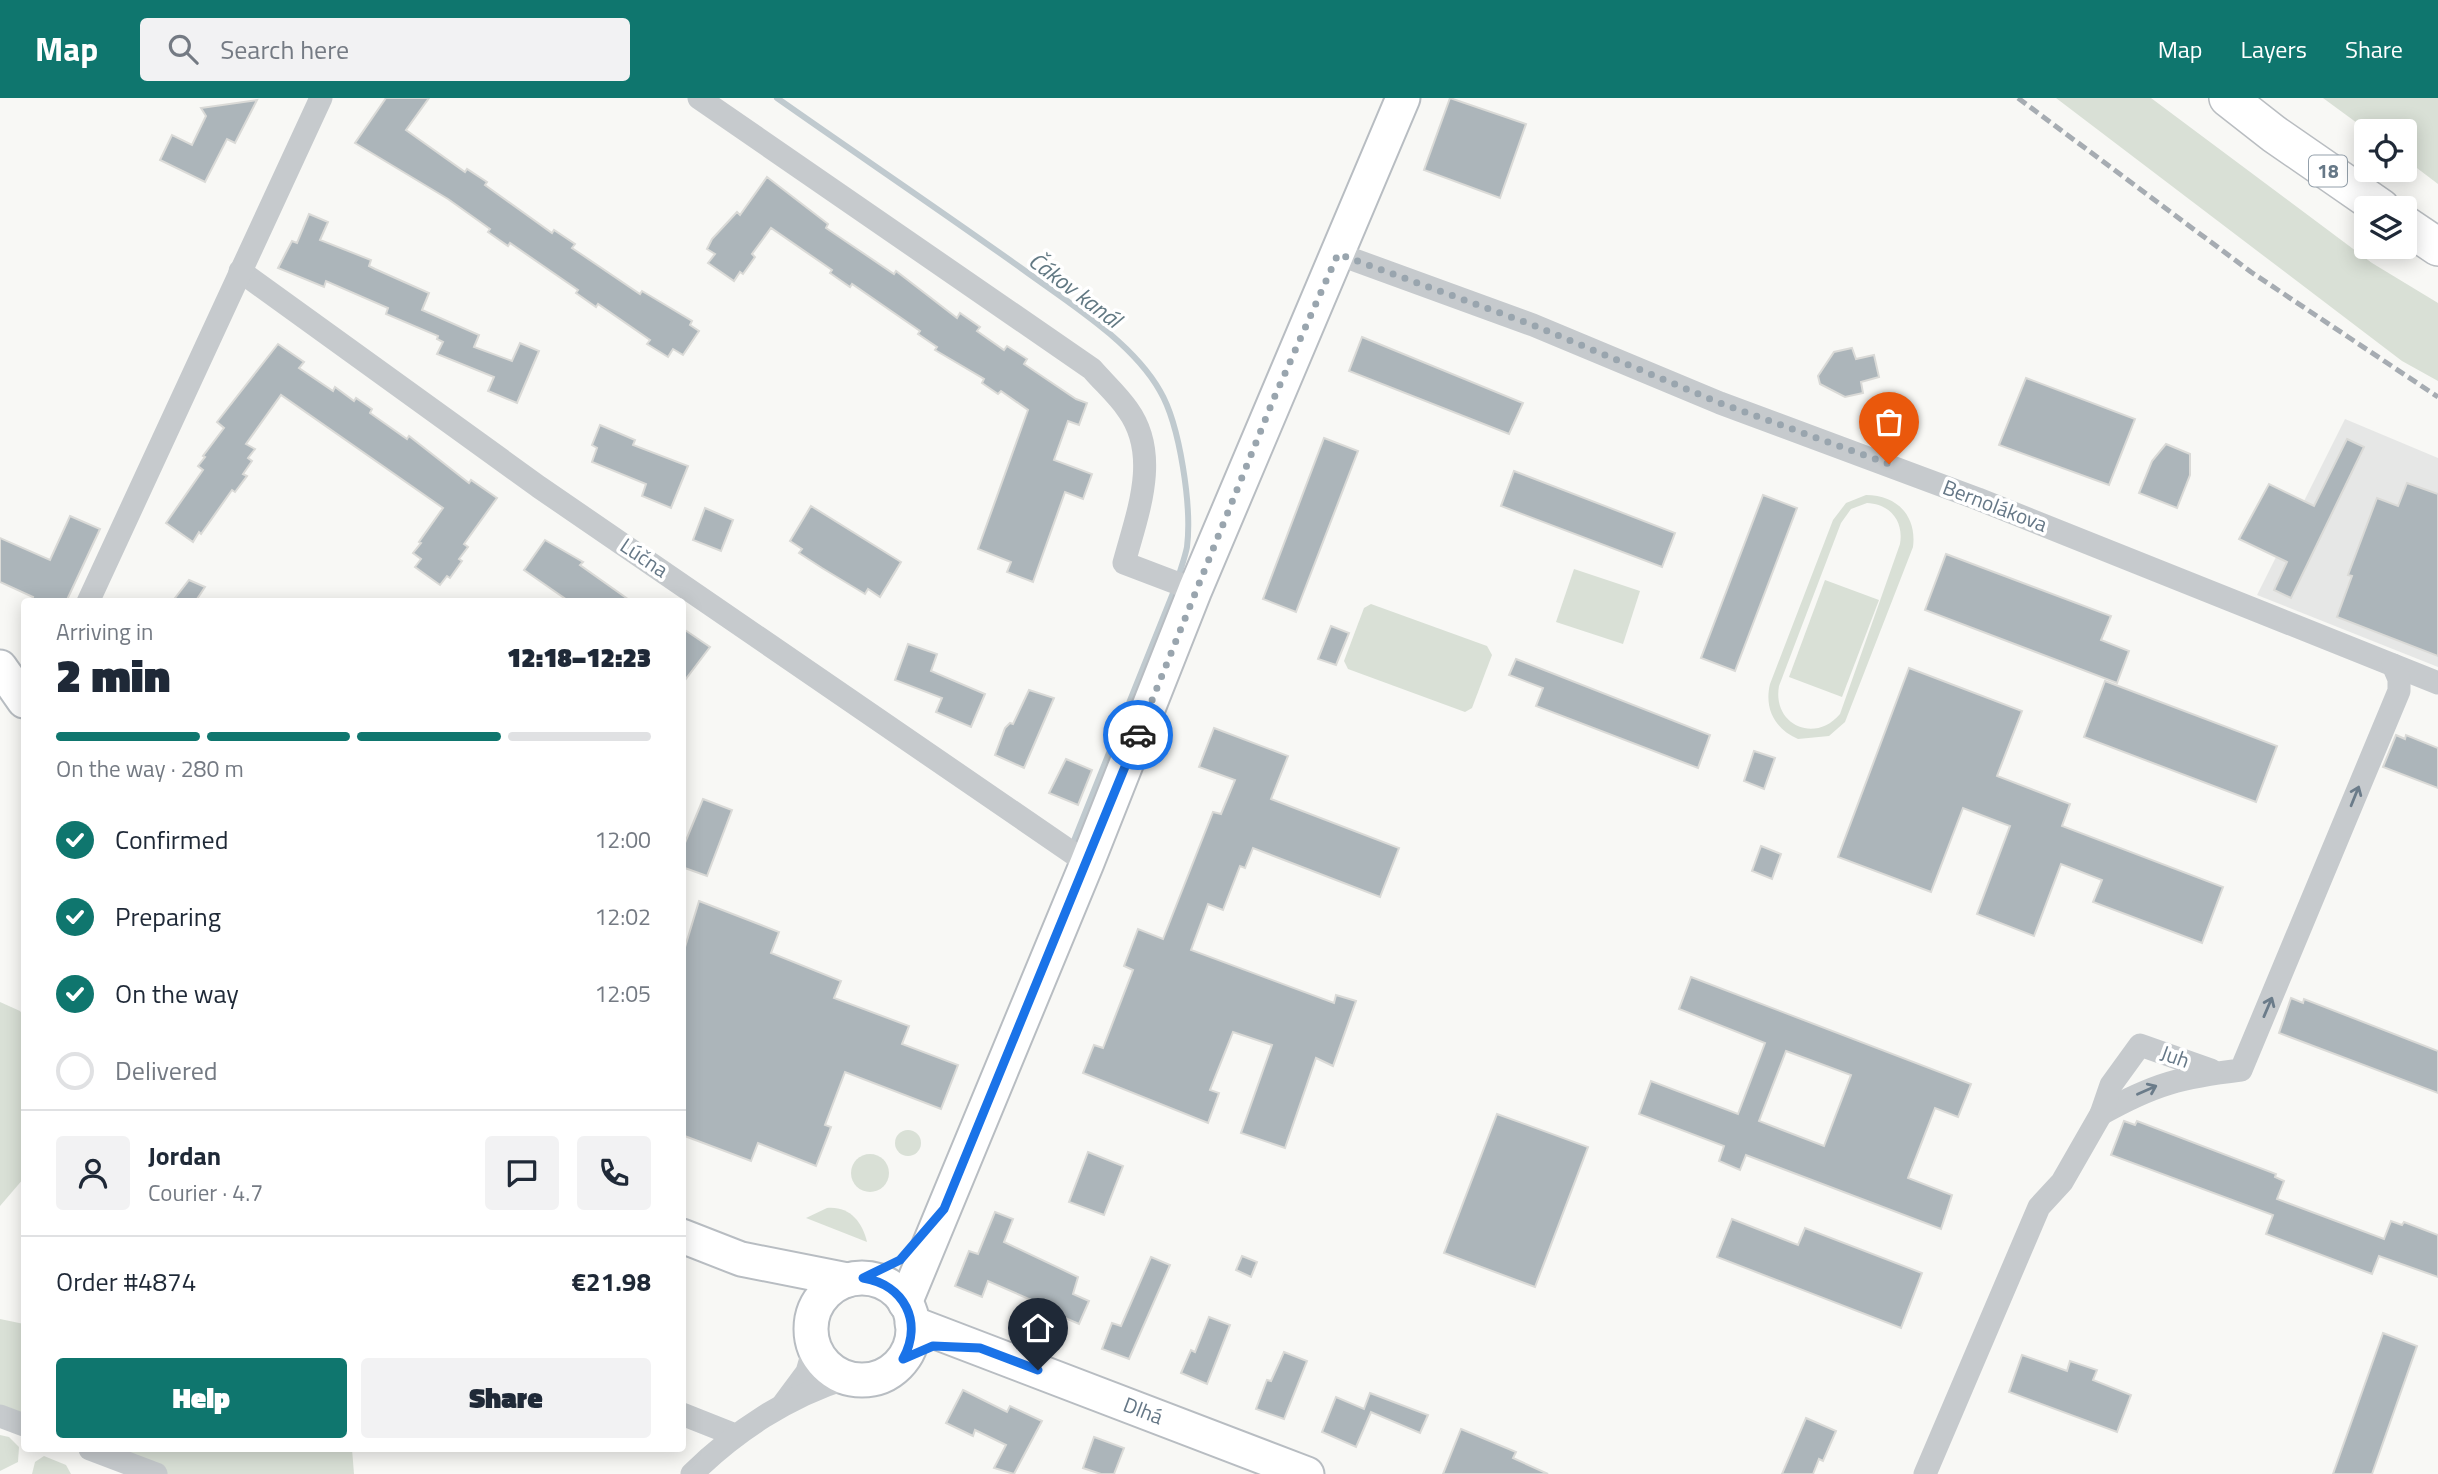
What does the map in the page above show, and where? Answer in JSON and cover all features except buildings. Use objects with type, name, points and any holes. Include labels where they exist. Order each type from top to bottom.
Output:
[{"type":"main road","name":"18","points":[[2228,98],[2274,134],[2364,196]]},
{"type":"main road","points":[[2417,233],[2438,247]]},
{"type":"street","points":[[90,598],[321,98]]},
{"type":"street","points":[[699,98],[1091,369],[1130,411],[1146,456],[1142,496],[1124,563],[1195,590]]},
{"type":"street","points":[[903,1359],[912,1336],[909,1313],[944,1209],[1087,863],[1195,590],[1404,98]]},
{"type":"street","name":"Bernolákova","points":[[1338,254],[1533,325],[1720,403],[1978,499],[2430,680]]},
{"type":"street","name":"Lúčna","points":[[240,271],[539,487],[1087,863]]},
{"type":"street","points":[[2393,665],[2399,679],[2399,691],[2430,680]]},
{"type":"street","points":[[0,667],[21,697]]},
{"type":"street","name":"Juh","points":[[1925,1474],[2039,1207],[2062,1182],[2101,1114],[2111,1085],[2140,1045],[2207,1073],[2241,1070],[2399,691]]},
{"type":"street","points":[[2101,1114],[2151,1087],[2207,1073]]},
{"type":"street","points":[[780,1408],[807,1372],[822,1297],[855,1279],[900,1260],[944,1209]]},
{"type":"street","points":[[686,1238],[741,1259],[887,1285],[909,1313]]},
{"type":"street","points":[[741,1259],[797,1299],[813,1336],[833,1371],[847,1378]]},
{"type":"street","name":"Dlhá","points":[[909,1313],[980,1348],[1307,1474]]},
{"type":"street","points":[[692,1474],[735,1434],[819,1387],[847,1378],[872,1379],[894,1368],[903,1359],[933,1346],[980,1348]]},
{"type":"street","points":[[0,1416],[21,1424]]},
{"type":"street","points":[[686,1416],[735,1434]]},
{"type":"street","points":[[98,1452],[156,1474]]},
{"type":"shaded area","points":[[2056,98],[2151,98],[2354,250],[2354,259],[2367,259],[2438,303],[2438,381],[2402,361]]},
{"type":"shaded area","points":[[2323,98],[2438,98],[2438,184],[2417,168],[2417,119],[2354,121]]},
{"type":"shaded area","points":[[2345,419],[2438,458],[2438,667],[2257,595]]},
{"type":"shaded area","points":[[1866,495],[1896,503],[1903,509],[1912,526],[1913,547],[1845,722],[1829,736],[1798,739],[1783,730],[1773,717],[1769,702],[1770,684],[1833,520],[1846,503]],"holes":[[[1867,503],[1875,504],[1894,515],[1900,528],[1900,544],[1840,714],[1819,728],[1798,726],[1782,711],[1779,686],[1841,523],[1851,509]]]},
{"type":"shaded area","points":[[1574,569],[1640,591],[1623,644],[1556,622]]},
{"type":"shaded area","points":[[1825,580],[1879,600],[1842,697],[1789,677]]},
{"type":"shaded area","points":[[1371,604],[1487,646],[1492,655],[1472,708],[1465,712],[1348,669],[1344,661],[1364,608]]},
{"type":"shaded area","points":[[0,1002],[21,1012],[21,1182],[0,1206]]},
{"type":"shaded area","points":[[908,1130],[917,1134],[921,1143],[917,1152],[908,1156],[899,1152],[895,1143],[899,1134]]},
{"type":"shaded area","points":[[870,1154],[883,1160],[889,1173],[883,1186],[870,1192],[857,1186],[851,1173],[857,1160]]},
{"type":"shaded area","points":[[827,1208],[842,1210],[853,1216],[862,1228],[867,1242],[806,1218]]},
{"type":"shaded area","points":[[0,1319],[21,1323],[21,1423],[0,1407]]},
{"type":"shaded area","points":[[0,1435],[9,1437],[19,1447],[18,1462],[0,1471]]},
{"type":"shaded area","points":[[104,1452],[352,1452],[354,1474],[155,1474]]},
{"type":"shaded area","points":[[44,1456],[66,1465],[71,1474],[32,1474],[35,1462]]},
{"type":"waterway","name":"Čákov kanál","points":[[777,98],[1077,308],[1133,355],[1160,391],[1179,445],[1186,489],[1188,530],[1187,547],[1178,578]]},
{"type":"waterway","name":"Čákov kanál","points":[[1073,843],[1175,588]]},
{"type":"railway","points":[[2018,98],[2251,272],[2438,397]]},
{"type":"way so far","points":[[1138,735],[1274,398],[1338,254],[1533,325],[1720,403],[1889,464]]},
{"type":"route","points":[[1038,1370],[980,1348],[933,1346],[903,1359],[912,1336],[910,1313],[898,1293],[876,1280],[863,1278],[900,1260],[944,1209],[1138,735]]}]
